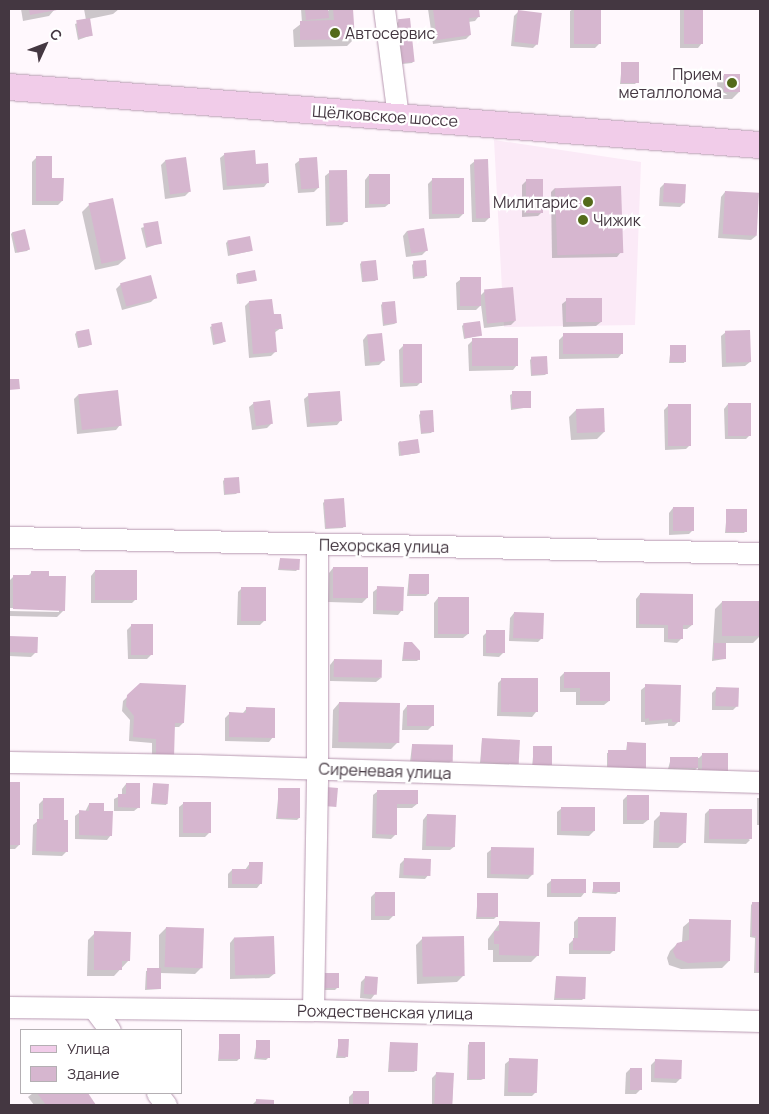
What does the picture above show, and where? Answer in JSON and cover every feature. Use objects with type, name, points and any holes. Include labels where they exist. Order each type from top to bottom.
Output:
[{"type":"main road","name":"Щёлковское шоссе","points":[[9,87],[760,145]]},
{"type":"street","points":[[384,9],[398,116]]},
{"type":"street","name":"Пехорская улица","points":[[9,537],[760,553]]},
{"type":"street","points":[[313,1010],[317,769],[317,545]]},
{"type":"street","name":"Сиреневая улица","points":[[9,762],[760,782]]},
{"type":"street","name":"Рождественская улица","points":[[9,1007],[313,1010],[760,1021]]},
{"type":"street","points":[[94,1009],[109,1029]]},
{"type":"street","points":[[158,1094],[166,1105]]},
{"type":"shaded area","points":[[494,140],[641,162],[635,325],[504,327]]},
{"type":"building","points":[[29,9],[57,9],[57,10],[30,15]]},
{"type":"building","points":[[305,9],[328,9],[329,18],[306,20]]},
{"type":"building","points":[[333,9],[353,9],[355,39],[300,40],[300,21],[334,20]]},
{"type":"building","points":[[433,9],[479,9],[480,17],[469,18],[471,35],[437,40]]},
{"type":"building","points":[[574,9],[601,9],[601,44],[574,44]]},
{"type":"building","points":[[684,9],[703,9],[703,44],[684,44]]},
{"type":"building","points":[[518,10],[542,13],[538,45],[514,42]]},
{"type":"building","points":[[90,18],[93,36],[79,38],[76,20]]},
{"type":"building","points":[[410,18],[415,62],[403,63],[398,19]]},
{"type":"building","points":[[621,62],[639,62],[639,83],[621,83]]},
{"type":"building","name":"Прием металлолома","points":[[724,74],[740,74],[740,92],[724,92]]},
{"type":"building","points":[[255,150],[256,164],[268,163],[269,183],[227,186],[224,153]]},
{"type":"building","points":[[36,156],[52,156],[52,178],[64,178],[63,201],[36,201]]},
{"type":"building","points":[[186,157],[191,192],[170,195],[165,160]]},
{"type":"building","points":[[317,157],[319,188],[301,189],[299,158]]},
{"type":"building","points":[[474,159],[488,159],[490,218],[476,218]]},
{"type":"building","points":[[329,170],[347,170],[348,222],[330,222]]},
{"type":"building","points":[[369,174],[390,174],[390,204],[369,204]]},
{"type":"building","points":[[432,178],[464,178],[464,214],[432,214]]},
{"type":"building","points":[[526,179],[543,179],[543,213],[526,213]]},
{"type":"building","points":[[664,183],[686,184],[685,203],[663,202]]},
{"type":"building","points":[[621,186],[623,253],[557,255],[555,188]]},
{"type":"building","points":[[725,191],[759,193],[757,236],[723,234]]},
{"type":"building","points":[[113,198],[126,259],[101,264],[89,203]]},
{"type":"building","points":[[158,221],[162,244],[147,246],[143,224]]},
{"type":"building","points":[[424,228],[428,251],[411,254],[407,231]]},
{"type":"building","points":[[25,229],[30,249],[17,253],[12,232]]},
{"type":"building","points":[[250,236],[253,251],[230,255],[227,240]]},
{"type":"building","points":[[376,260],[378,280],[363,281],[361,262]]},
{"type":"building","points":[[426,260],[427,276],[414,277],[413,261]]},
{"type":"building","points":[[255,270],[257,281],[239,284],[237,273]]},
{"type":"building","points":[[151,275],[157,298],[126,306],[120,283]]},
{"type":"building","points":[[460,277],[481,277],[481,306],[460,306]]},
{"type":"building","points":[[513,287],[516,321],[487,323],[484,290]]},
{"type":"building","points":[[566,298],[602,298],[602,322],[566,322]]},
{"type":"building","points":[[272,299],[274,314],[281,314],[283,329],[275,329],[277,352],[253,354],[249,301]]},
{"type":"building","points":[[395,301],[397,323],[384,324],[382,302]]},
{"type":"building","points":[[480,321],[482,336],[465,338],[463,323]]},
{"type":"building","points":[[222,322],[226,342],[215,344],[211,324]]},
{"type":"building","points":[[89,329],[92,345],[79,347],[76,331]]},
{"type":"building","points":[[750,330],[751,362],[726,363],[725,331]]},
{"type":"building","points":[[382,333],[385,361],[370,362],[367,335]]},
{"type":"building","points":[[563,333],[623,333],[623,354],[563,354]]},
{"type":"building","points":[[472,338],[518,338],[518,366],[472,366]]},
{"type":"building","points":[[403,344],[422,344],[422,383],[403,383]]},
{"type":"building","points":[[670,345],[686,345],[686,362],[670,362]]},
{"type":"building","points":[[547,356],[548,374],[532,375],[531,357]]},
{"type":"building","points":[[9,379],[19,379],[20,389],[9,390]]},
{"type":"building","points":[[118,390],[122,426],[82,430],[78,394]]},
{"type":"building","points":[[340,391],[342,421],[310,423],[308,393]]},
{"type":"building","points":[[512,391],[531,391],[531,408],[512,408]]},
{"type":"building","points":[[270,400],[273,424],[256,426],[253,402]]},
{"type":"building","points":[[728,403],[751,403],[751,436],[728,436]]},
{"type":"building","points":[[668,404],[691,404],[691,446],[668,446]]},
{"type":"building","points":[[604,408],[605,432],[577,433],[576,409]]},
{"type":"building","points":[[433,410],[434,432],[421,433],[420,411]]},
{"type":"building","points":[[418,439],[420,453],[401,456],[399,442]]},
{"type":"building","points":[[239,477],[240,493],[225,494],[224,478]]},
{"type":"building","points":[[344,498],[346,527],[326,528],[324,499]]},
{"type":"building","points":[[673,507],[694,507],[694,531],[673,531]]},
{"type":"building","points":[[726,509],[747,509],[747,532],[726,532]]},
{"type":"building","points":[[280,558],[300,559],[299,570],[279,569]]},
{"type":"building","points":[[333,567],[368,567],[368,598],[333,598]]},
{"type":"building","points":[[95,570],[137,570],[137,600],[95,600]]},
{"type":"building","points":[[31,571],[49,571],[49,576],[66,576],[65,611],[13,609],[13,575],[31,575]]},
{"type":"building","points":[[409,574],[429,574],[429,594],[409,594]]},
{"type":"building","points":[[377,586],[404,587],[403,611],[376,610]]},
{"type":"building","points":[[241,587],[266,587],[266,621],[241,621]]},
{"type":"building","points":[[640,593],[693,594],[693,625],[683,625],[683,639],[668,639],[668,625],[639,624]]},
{"type":"building","points":[[438,597],[469,597],[469,634],[438,634]]},
{"type":"building","points":[[722,601],[760,601],[760,636],[722,636]]},
{"type":"building","points":[[514,612],[544,613],[543,639],[513,638]]},
{"type":"building","points":[[131,624],[153,624],[153,655],[131,655]]},
{"type":"building","points":[[486,630],[505,630],[505,653],[486,653]]},
{"type":"building","points":[[9,636],[38,637],[37,653],[9,652]]},
{"type":"building","points":[[404,642],[412,642],[420,651],[420,660],[403,659]]},
{"type":"building","points":[[714,643],[726,643],[726,659],[714,659]]},
{"type":"building","points":[[334,659],[382,660],[382,678],[334,677]]},
{"type":"building","points":[[564,672],[610,672],[610,701],[580,701],[580,688],[564,688]]},
{"type":"building","points":[[501,678],[538,678],[538,712],[501,712]]},
{"type":"building","points":[[140,683],[186,685],[184,723],[175,723],[174,758],[156,757],[156,739],[133,737],[134,716],[126,706],[127,695]]},
{"type":"building","points":[[645,684],[681,685],[680,722],[672,722],[672,719],[649,721],[649,718],[645,719]]},
{"type":"building","points":[[716,687],[739,688],[738,707],[715,706]]},
{"type":"building","points":[[339,702],[400,703],[399,743],[338,742]]},
{"type":"building","points":[[407,705],[434,705],[434,726],[407,726]]},
{"type":"building","points":[[246,707],[275,708],[275,738],[229,737],[229,712],[246,713]]},
{"type":"building","points":[[482,738],[520,740],[519,764],[481,762]]},
{"type":"building","points":[[627,742],[646,743],[646,770],[608,770],[608,750],[627,750]]},
{"type":"building","points":[[412,744],[453,745],[453,762],[412,761]]},
{"type":"building","points":[[533,746],[552,746],[552,765],[533,765]]},
{"type":"building","points":[[702,753],[728,753],[728,771],[702,771]]},
{"type":"building","points":[[670,757],[698,757],[698,768],[670,768]]},
{"type":"building","points":[[9,782],[20,782],[20,845],[9,845]]},
{"type":"building","points":[[126,783],[140,783],[140,808],[118,807],[118,794],[126,794]]},
{"type":"building","points":[[153,783],[169,784],[168,804],[152,803]]},
{"type":"building","points":[[326,787],[338,788],[336,807],[324,806]]},
{"type":"building","points":[[278,788],[300,788],[300,818],[278,818]]},
{"type":"building","points":[[377,790],[418,790],[418,804],[397,804],[397,835],[376,834]]},
{"type":"building","points":[[627,795],[649,795],[649,820],[627,820]]},
{"type":"building","points":[[43,798],[64,798],[64,820],[68,820],[68,852],[36,851],[37,819],[43,819]]},
{"type":"building","points":[[183,802],[211,802],[211,833],[183,833]]},
{"type":"building","points":[[89,803],[104,803],[104,811],[113,811],[112,836],[79,835],[79,810],[89,811]]},
{"type":"building","points":[[561,807],[595,807],[595,831],[561,831]]},
{"type":"building","points":[[709,809],[752,809],[752,839],[709,839]]},
{"type":"building","points":[[660,812],[687,813],[686,843],[659,842]]},
{"type":"building","points":[[427,814],[456,815],[455,847],[426,846]]},
{"type":"building","points":[[491,847],[534,848],[534,875],[491,874]]},
{"type":"building","points":[[404,858],[431,859],[430,876],[403,875]]},
{"type":"building","points":[[249,862],[263,862],[262,884],[232,884],[232,869],[249,869]]},
{"type":"building","points":[[551,879],[586,879],[586,893],[551,893]]},
{"type":"building","points":[[593,882],[620,882],[620,892],[593,892]]},
{"type":"building","points":[[375,892],[395,892],[395,916],[375,916]]},
{"type":"building","points":[[477,893],[498,893],[498,917],[477,917]]},
{"type":"building","points":[[752,902],[760,902],[760,972],[756,972],[756,936],[752,936]]},
{"type":"building","points":[[578,917],[616,917],[615,951],[573,950],[573,938],[578,938]]},
{"type":"building","points":[[689,919],[731,920],[730,961],[688,963],[676,958],[673,951],[677,943],[689,940]]},
{"type":"building","points":[[499,921],[540,922],[539,956],[499,955],[499,944],[494,944],[494,931],[499,931]]},
{"type":"building","points":[[166,927],[204,928],[203,968],[165,967]]},
{"type":"building","points":[[94,931],[131,932],[130,961],[122,961],[122,970],[94,970]]},
{"type":"building","points":[[274,936],[275,974],[235,975],[234,937]]},
{"type":"building","points":[[464,936],[465,976],[423,977],[422,937]]},
{"type":"building","points":[[147,968],[161,968],[161,989],[147,989]]},
{"type":"building","points":[[324,973],[339,973],[339,988],[324,988]]},
{"type":"building","points":[[365,976],[378,977],[377,995],[364,994]]},
{"type":"building","points":[[556,976],[586,977],[585,999],[555,998]]},
{"type":"building","points":[[219,1034],[240,1034],[240,1059],[219,1059]]},
{"type":"building","points":[[338,1039],[349,1039],[348,1057],[338,1056]]},
{"type":"building","points":[[256,1040],[270,1040],[270,1058],[256,1058]]},
{"type":"building","points":[[390,1042],[418,1043],[417,1071],[389,1070]]},
{"type":"building","points":[[469,1042],[485,1042],[485,1079],[469,1079]]},
{"type":"building","points":[[509,1058],[538,1059],[537,1093],[508,1092]]},
{"type":"building","points":[[655,1059],[682,1060],[681,1079],[654,1078]]},
{"type":"building","points":[[630,1068],[642,1068],[642,1090],[630,1090]]},
{"type":"building","points":[[436,1072],[454,1073],[452,1105],[434,1105]]},
{"type":"building","points":[[353,1091],[369,1091],[369,1105],[353,1105]]},
{"type":"building","points":[[38,1094],[89,1094],[96,1105],[46,1105]]},
{"type":"building","points":[[256,1099],[274,1100],[274,1105],[256,1105]]},
{"type":"place","name":"Автосервис","points":[[335,33]]},
{"type":"place","name":"Прием металлолома","points":[[732,83]]},
{"type":"place","name":"Милитарис","points":[[588,202]]},
{"type":"place","name":"Чижик","points":[[583,220]]}]
